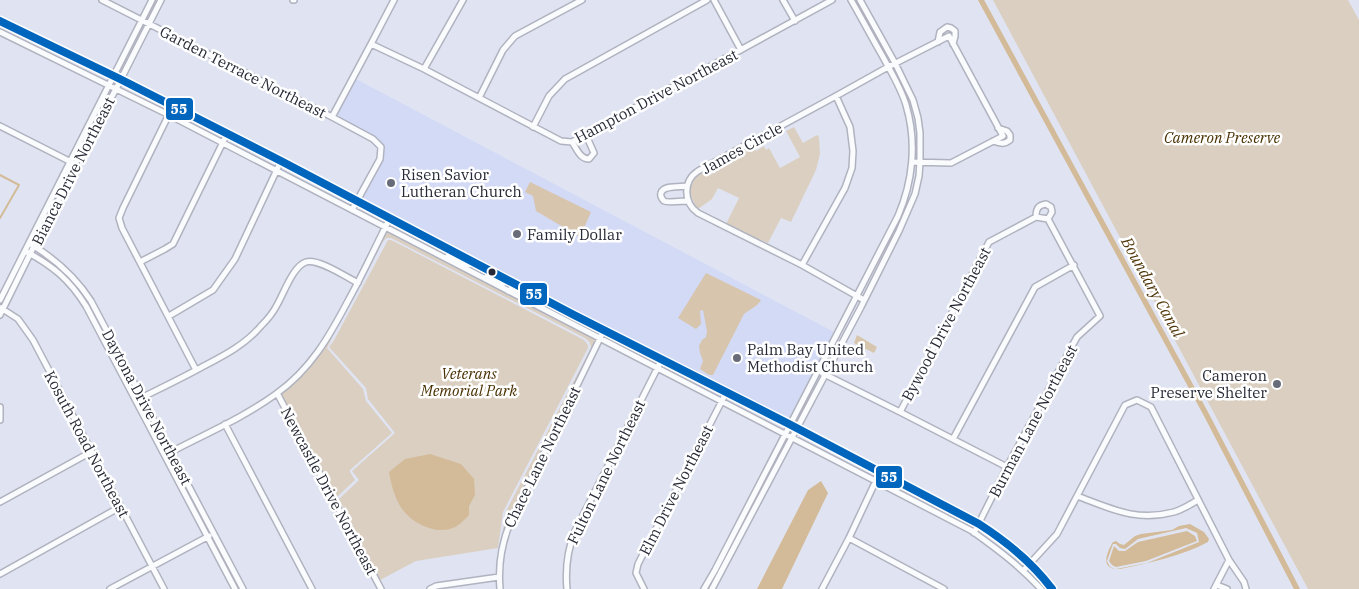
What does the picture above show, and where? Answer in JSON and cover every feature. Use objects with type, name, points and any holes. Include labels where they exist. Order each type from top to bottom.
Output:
[{"type":"street","name":"Garden Terrace Northeast","points":[[102,0],[373,139],[381,147],[380,159],[357,202]]},
{"type":"street","name":"Bianca Drive Northeast","points":[[0,300],[32,245],[73,163],[108,85],[152,0]]},
{"type":"street","name":"Bianca Drive Northeast","points":[[73,163],[116,89],[161,0]]},
{"type":"street","points":[[332,117],[394,0]]},
{"type":"street","points":[[424,69],[462,0]]},
{"type":"street","points":[[479,98],[503,50],[515,36],[582,0]]},
{"type":"street","points":[[533,126],[550,96],[565,79],[707,0]]},
{"type":"street","points":[[714,0],[741,50]]},
{"type":"street","points":[[783,0],[794,20]]},
{"type":"street","name":"Hampton Drive Northeast","points":[[371,44],[424,69],[561,141],[572,142],[832,0]]},
{"type":"street","points":[[704,589],[898,216],[911,177],[912,132],[906,104],[898,85],[851,0]]},
{"type":"street","points":[[712,589],[864,300],[915,194],[919,176],[920,133],[913,100],[860,0]]},
{"type":"street","points":[[0,21],[114,76],[281,161],[566,311],[790,424],[979,524],[1004,540],[1030,564],[1052,589]]},
{"type":"street","name":"James Circle","points":[[688,201],[686,194],[687,186],[692,177],[698,172],[895,63],[938,42],[940,32],[947,28],[952,28],[954,31],[953,44]]},
{"type":"street","points":[[14,38],[17,30]]},
{"type":"street","points":[[0,32],[222,143],[974,533],[1024,570],[1041,589]]},
{"type":"street","points":[[912,162],[951,163],[1003,136],[949,36],[938,42]]},
{"type":"street","points":[[802,265],[844,188],[852,168],[853,151],[850,128],[836,96]]},
{"type":"street","points":[[173,106],[119,218],[122,228],[196,370]]},
{"type":"street","points":[[0,126],[73,163]]},
{"type":"street","points":[[993,141],[1001,144],[1010,140],[1010,135],[1007,131],[998,128]]},
{"type":"street","points":[[140,262],[172,244],[227,134]]},
{"type":"street","points":[[572,142],[582,157],[589,159],[594,153],[586,135]]},
{"type":"street","points":[[169,316],[213,290],[235,259],[281,161]]},
{"type":"street","points":[[687,186],[666,188],[662,191],[661,196],[666,202],[688,201],[694,211],[802,265],[864,300]]},
{"type":"street","points":[[352,210],[357,202]]},
{"type":"street","points":[[1046,204],[1051,207],[1052,212],[1048,219],[1036,217],[1036,210],[1041,205],[1046,204]]},
{"type":"street","name":"Bywood Drive Northeast","points":[[900,412],[989,242],[1036,217]]},
{"type":"street","points":[[164,455],[259,406],[302,371],[320,350],[332,331],[390,218]]},
{"type":"street","points":[[953,439],[1035,287],[1074,265],[1048,219]]},
{"type":"street","points":[[890,231],[897,234]]},
{"type":"street","name":"Daytona Drive Northeast","points":[[32,245],[58,263],[72,276],[91,301],[243,589]]},
{"type":"street","name":"Bianca Drive Northeast","points":[[0,316],[28,252]]},
{"type":"street","name":"Daytona Drive Northeast","points":[[28,252],[57,270],[73,286],[93,319],[235,589]]},
{"type":"street","points":[[433,252],[445,255],[466,265],[477,264]]},
{"type":"street","points":[[136,401],[238,347],[260,328],[276,306],[294,272],[302,264],[308,261],[318,263],[358,283]]},
{"type":"street","name":"Burman Lane Northeast","points":[[974,533],[1077,337],[1100,316],[1074,265]]},
{"type":"street","points":[[474,274],[484,275],[504,283],[511,282]]},
{"type":"street","points":[[508,291],[513,288],[549,302]]},
{"type":"street","points":[[534,304],[562,315],[566,311]]},
{"type":"street","name":"Kosuth Road Northeast","points":[[2,308],[18,319],[33,340],[164,589]]},
{"type":"street","name":"Chace Lane Northeast","points":[[500,589],[499,578],[504,537],[604,330]]},
{"type":"street","name":"Fulton Lane Northeast","points":[[567,589],[566,563],[575,531],[662,359]]},
{"type":"street","points":[[817,371],[1007,468]]},
{"type":"street","name":"Newcastle Drive Northeast","points":[[277,393],[381,589]]},
{"type":"street","name":"Elm Drive Northeast","points":[[644,589],[636,568],[726,393]]},
{"type":"street","points":[[1024,570],[1057,534],[1124,405],[1137,400],[1150,408],[1229,560],[1244,582],[1246,589]]},
{"type":"street","points":[[0,407],[0,420]]},
{"type":"street","points":[[226,424],[312,589]]},
{"type":"street","points":[[0,502],[91,452]]},
{"type":"street","points":[[822,589],[849,538],[880,472]]},
{"type":"street","points":[[1077,496],[1118,512],[1147,517],[1176,512],[1198,500]]},
{"type":"street","points":[[0,574],[120,507]]},
{"type":"street","points":[[110,589],[214,533]]},
{"type":"street","points":[[849,538],[944,589]]},
{"type":"street","points":[[1227,589],[1215,587],[1229,560]]},
{"type":"street","points":[[430,589],[436,586],[499,578]]},
{"type":"shaded area","points":[[356,79],[834,332],[788,420],[606,328],[361,200],[383,160],[385,147],[375,137],[336,116]]},
{"type":"shaded area","points":[[530,182],[591,212],[580,237],[536,211],[533,196],[525,192]]},
{"type":"shaded area","points":[[706,273],[761,300],[744,314],[713,375],[709,375],[700,369],[703,361],[699,346],[706,337],[707,331],[703,310],[700,311],[701,324],[696,329],[678,318]]},
{"type":"shaded area","points":[[857,335],[877,347],[874,353],[854,343]]},
{"type":"shaded area","points":[[430,454],[461,464],[474,479],[475,495],[469,506],[469,515],[458,525],[450,529],[436,530],[429,528],[409,517],[400,506],[392,485],[389,472],[405,459]]},
{"type":"shaded area","points":[[821,481],[828,493],[782,589],[757,589],[808,490]]},
{"type":"shaded area","points":[[1190,524],[1204,532],[1209,539],[1208,542],[1154,562],[1116,569],[1147,563],[1199,542],[1197,533],[1186,528],[1138,539],[1125,549],[1113,544],[1107,561],[1110,567],[1115,569],[1110,568],[1106,562],[1113,542],[1116,541],[1124,545],[1135,536],[1141,534],[1172,530],[1179,526]]},
{"type":"shaded area","points":[[1187,531],[1195,536],[1197,541],[1146,561],[1116,567],[1109,561],[1114,546],[1119,551],[1125,551],[1138,542]]},
{"type":"green space","name":"Cameron Preserve","points":[[993,0],[1348,0],[1359,20],[1359,589],[1308,589]]},
{"type":"green space","points":[[794,127],[803,143],[817,135],[819,137],[820,154],[816,170],[791,222],[781,218],[768,243],[759,239],[757,242],[725,226],[739,198],[718,188],[712,199],[697,209],[689,192],[694,178],[703,172],[710,175],[716,172],[719,164],[749,147],[754,148],[756,151],[764,146],[766,150],[769,148],[780,168],[800,157],[786,131]]},
{"type":"green space","points":[[386,231],[596,340],[522,489],[503,532],[505,513],[591,348],[589,342],[583,337],[391,238],[386,238],[382,243],[365,275]]},
{"type":"green space","name":"Veterans Memorial Park","points":[[388,240],[584,340],[588,348],[503,512],[498,548],[416,561],[380,580],[339,499],[359,480],[352,471],[395,433],[368,399],[366,388],[329,347]]},
{"type":"green space","points":[[365,275],[362,282],[335,333]]},
{"type":"green space","points":[[333,336],[327,348],[363,389],[366,401],[392,433],[350,470],[355,480],[336,498],[281,394],[311,365]]},
{"type":"waterway","name":"Boundary Canal","points":[[981,0],[1206,414],[1297,589]]},
{"type":"waterway","points":[[0,175],[19,185],[0,218]]},
{"type":"transit line","name":"55","points":[[0,21],[120,79],[281,161],[979,524],[1019,553],[1052,589]]},
{"type":"place","name":"Risen Savior Lutheran Church","points":[[391,183]]},
{"type":"place","name":"Family Dollar","points":[[517,234]]},
{"type":"place","name":"Palm Bay United Methodist Church","points":[[737,358]]},
{"type":"place","name":"Cameron Preserve Shelter","points":[[1277,384]]}]
